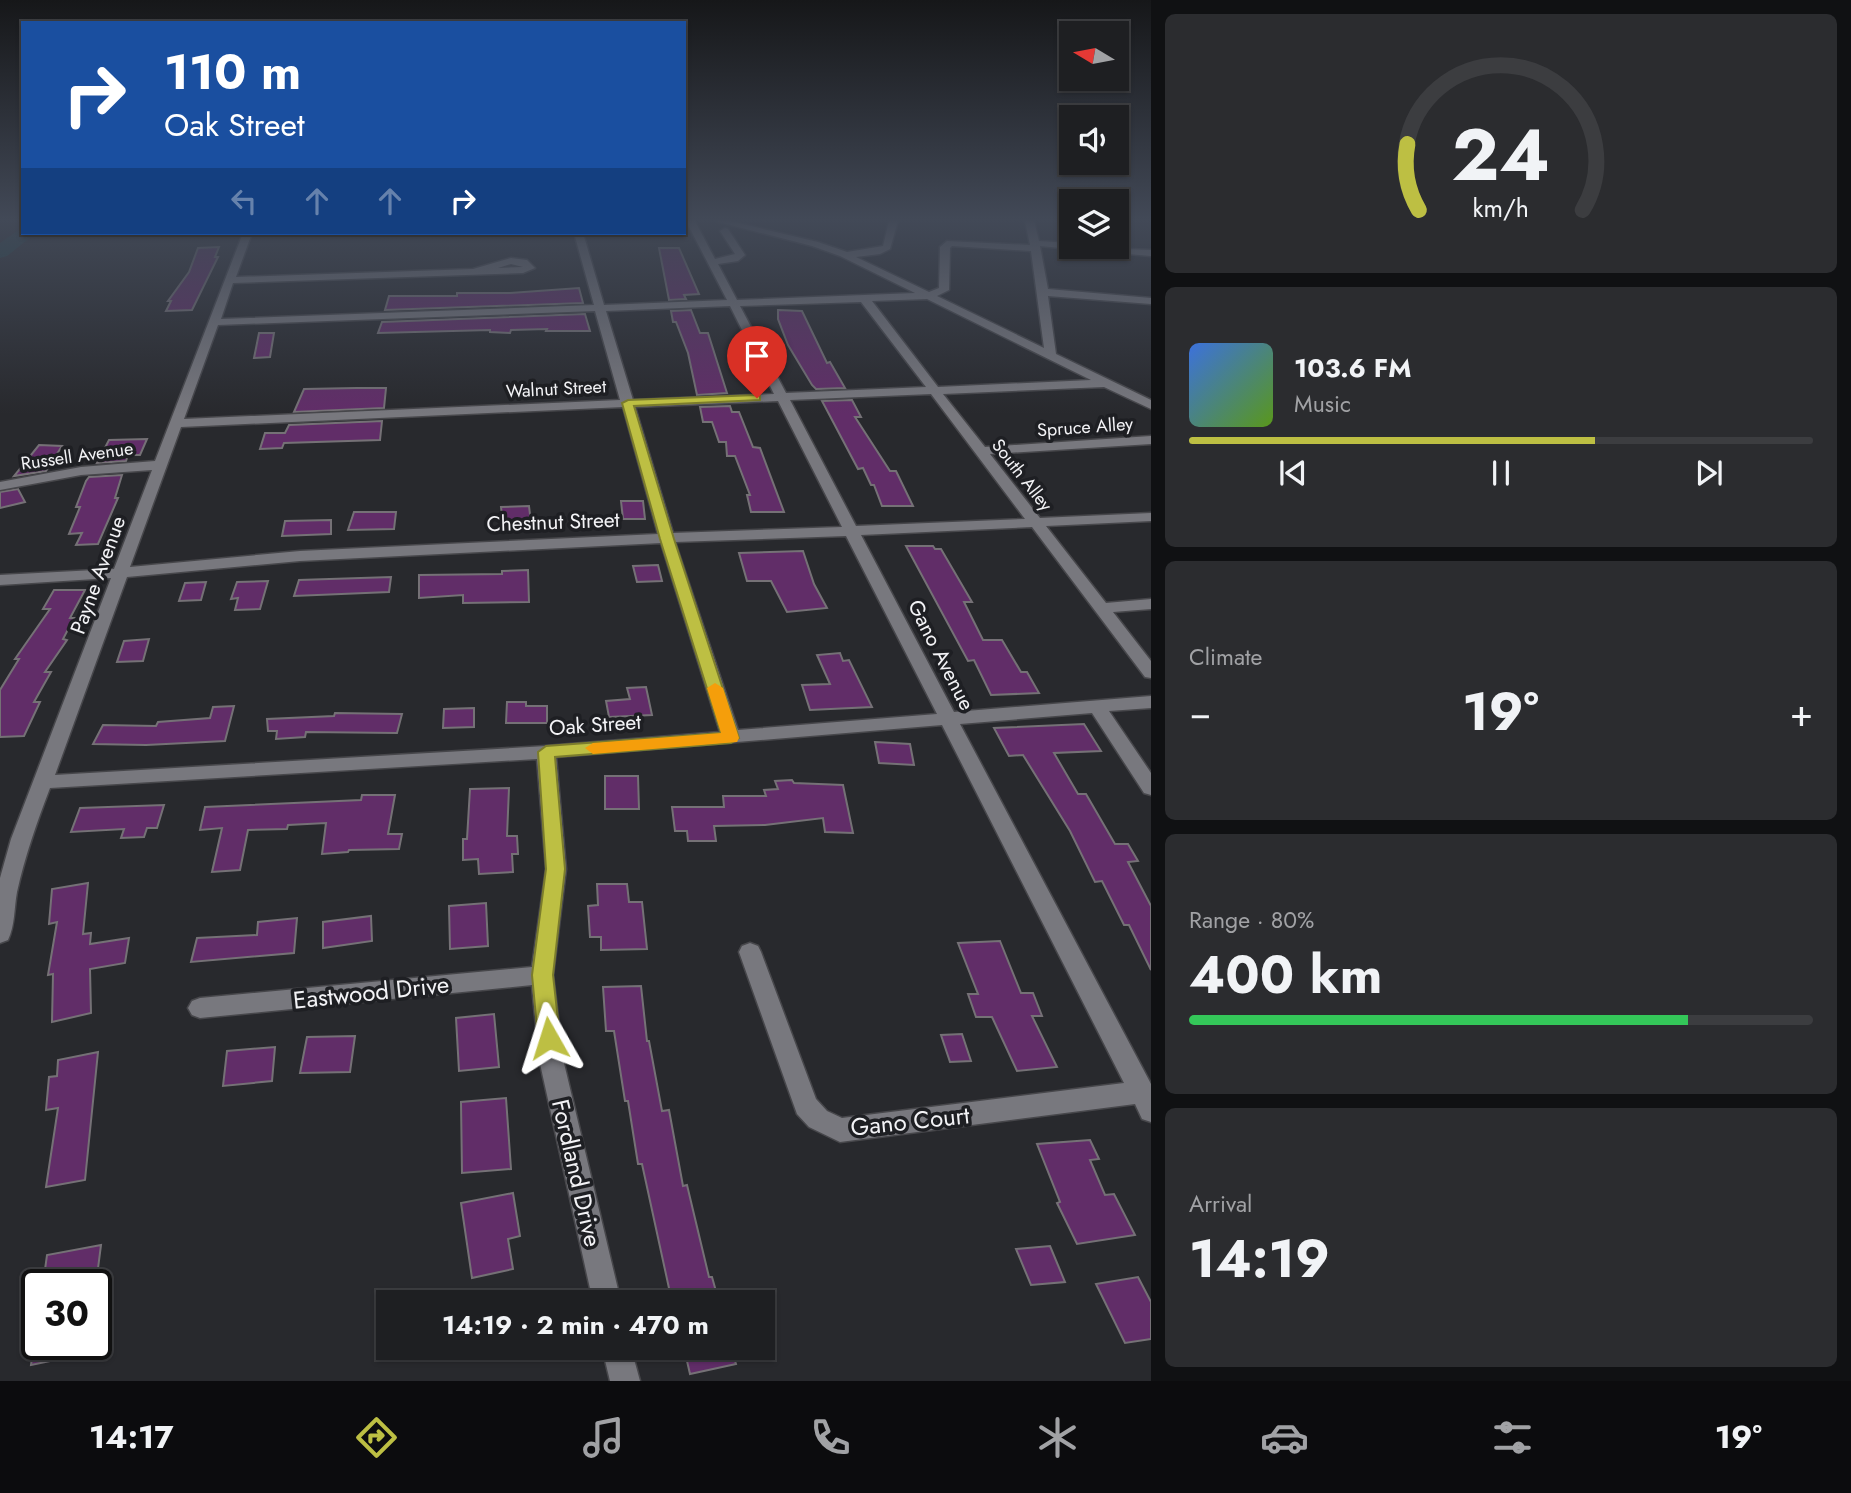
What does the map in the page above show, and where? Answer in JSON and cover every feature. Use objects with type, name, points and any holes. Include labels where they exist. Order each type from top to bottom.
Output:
[{"type":"street","name":"Payne Avenue","points":[[0,934],[6,894],[20,839],[227,285]]},
{"type":"street","points":[[594,285],[667,539],[731,738]]},
{"type":"street","name":"Gano Avenue","points":[[725,285],[1146,1102]]},
{"type":"street","points":[[907,285],[1151,405]]},
{"type":"street","points":[[214,321],[928,296],[944,290],[944,285]]},
{"type":"street","points":[[1042,285],[1050,355]]},
{"type":"street","points":[[1043,292],[1151,301]]},
{"type":"street","name":"South Alley","points":[[864,299],[1151,673]]},
{"type":"street","name":"Walnut Street","points":[[176,423],[1106,383]]},
{"type":"street","name":"Spruce Alley","points":[[979,451],[1151,440]]},
{"type":"street","name":"Russell Avenue","points":[[0,486],[81,471],[160,465]]},
{"type":"street","name":"Chestnut Street","points":[[0,580],[300,556],[555,542],[1151,517]]},
{"type":"street","points":[[1100,608],[1151,604]]},
{"type":"street","name":"Oak Street","points":[[41,782],[546,752],[1151,702]]},
{"type":"street","points":[[1097,707],[1151,788]]},
{"type":"street","name":"Fordland Drive","points":[[546,752],[556,869],[542,975],[551,1059],[604,1290]]},
{"type":"street","name":"Gano Court","points":[[750,952],[806,1106],[818,1119],[840,1130],[1146,1102]]},
{"type":"street","name":"Eastwood Drive","points":[[200,1008],[542,975]]},
{"type":"street","points":[[620,1360],[625,1381]]},
{"type":"building","points":[[179,285],[204,285],[192,310],[166,311],[171,301],[168,301]]},
{"type":"building","points":[[666,285],[695,285],[699,294],[684,295],[686,299],[669,300]]},
{"type":"building","points":[[579,288],[583,303],[385,310],[389,296],[457,296],[457,293],[510,293]]},
{"type":"building","points":[[691,310],[700,333],[708,333],[727,393],[697,395],[688,353],[676,322],[673,322],[671,311]]},
{"type":"building","points":[[778,310],[802,311],[827,363],[830,362],[845,388],[816,389],[812,385],[788,345],[778,319]]},
{"type":"building","points":[[585,314],[590,331],[546,331],[547,329],[511,330],[510,333],[490,330],[378,333],[382,322]]},
{"type":"building","points":[[259,333],[274,333],[270,357],[254,358]]},
{"type":"building","points":[[386,388],[384,408],[294,412],[304,389]]},
{"type":"building","points":[[852,400],[861,417],[855,417],[890,471],[896,471],[913,506],[882,506],[874,485],[871,485],[863,468],[858,469],[822,401]]},
{"type":"building","points":[[730,406],[732,412],[739,412],[753,447],[760,448],[784,512],[751,512],[747,495],[750,495],[735,456],[727,456],[726,442],[719,442],[712,422],[703,422],[700,407]]},
{"type":"building","points":[[382,421],[380,440],[284,443],[282,448],[260,449],[265,433],[285,433],[289,425]]},
{"type":"building","points":[[147,439],[140,455],[128,455],[126,461],[97,463],[109,440]]},
{"type":"building","points":[[39,445],[62,446],[46,471],[14,476]]},
{"type":"building","points":[[122,475],[115,498],[118,498],[98,544],[76,545],[82,533],[69,534],[80,507],[76,507],[86,481],[89,477]]},
{"type":"building","points":[[18,489],[25,502],[0,508],[0,492]]},
{"type":"building","points":[[621,501],[643,501],[645,519],[623,519]]},
{"type":"building","points":[[529,506],[531,523],[503,524],[501,507]]},
{"type":"building","points":[[354,512],[396,512],[394,529],[348,530]]},
{"type":"building","points":[[331,520],[331,534],[282,536],[285,521]]},
{"type":"building","points":[[906,546],[933,546],[935,549],[941,549],[972,602],[964,602],[983,640],[1002,640],[1021,672],[1027,672],[1039,693],[991,695],[974,660],[968,661]]},
{"type":"building","points":[[803,551],[814,584],[827,608],[787,612],[771,581],[747,581],[739,553]]},
{"type":"building","points":[[658,565],[662,581],[637,582],[633,566]]},
{"type":"building","points":[[528,570],[529,602],[463,603],[463,595],[419,598],[419,575],[502,574],[502,571]]},
{"type":"building","points":[[391,577],[389,592],[294,596],[299,580]]},
{"type":"building","points":[[268,581],[260,609],[235,610],[238,598],[231,599],[237,582]]},
{"type":"building","points":[[206,582],[201,600],[179,601],[185,583]]},
{"type":"building","points":[[54,590],[85,590],[70,618],[74,618],[63,639],[67,640],[45,672],[51,672],[34,702],[40,702],[24,736],[0,737],[0,690],[19,659],[15,659],[50,609],[43,609]]},
{"type":"building","points":[[149,639],[143,661],[117,662],[124,641]]},
{"type":"building","points":[[840,653],[843,661],[849,660],[872,707],[810,710],[802,685],[830,684],[817,655]]},
{"type":"building","points":[[646,687],[652,715],[609,717],[606,701],[630,699],[627,688]]},
{"type":"building","points":[[507,702],[547,706],[547,723],[506,723]]},
{"type":"building","points":[[234,706],[225,741],[146,745],[93,744],[103,725],[156,726],[158,722],[210,718],[213,707]]},
{"type":"building","points":[[474,708],[474,727],[443,728],[444,709]]},
{"type":"building","points":[[335,713],[402,714],[397,733],[306,732],[305,737],[276,739],[277,731],[268,731],[267,719],[334,716]]},
{"type":"building","points":[[1084,724],[1101,751],[1054,753],[1078,794],[1086,794],[1115,844],[1128,844],[1138,861],[1128,862],[1151,906],[1151,970],[1129,925],[1124,925],[1102,881],[1095,882],[1070,831],[1023,755],[1009,756],[994,728]]},
{"type":"building","points":[[875,742],[910,744],[914,765],[879,763]]},
{"type":"building","points":[[605,776],[638,776],[639,809],[605,809]]},
{"type":"building","points":[[792,780],[794,783],[843,785],[853,833],[825,832],[823,818],[765,825],[714,826],[716,841],[688,841],[687,831],[675,831],[672,807],[724,807],[723,796],[766,796],[764,790],[778,789],[775,781]]},
{"type":"building","points":[[509,788],[507,836],[517,836],[518,854],[512,854],[513,872],[479,874],[478,859],[463,860],[470,789]]},
{"type":"building","points":[[362,795],[395,795],[388,834],[402,834],[399,849],[349,850],[322,854],[326,823],[288,825],[287,829],[248,830],[240,870],[212,872],[222,828],[200,830],[205,807],[361,800]]},
{"type":"building","points":[[164,805],[157,828],[147,828],[144,837],[121,838],[124,829],[71,832],[80,808]]},
{"type":"building","points":[[88,883],[83,934],[91,933],[90,944],[129,938],[125,963],[90,969],[91,1013],[52,1022],[53,974],[48,975],[57,922],[49,924],[52,889]]},
{"type":"building","points":[[597,884],[627,884],[629,902],[642,902],[647,949],[601,950],[601,937],[590,937],[588,906],[598,905]]},
{"type":"building","points":[[486,903],[488,946],[450,949],[449,906]]},
{"type":"building","points":[[371,916],[372,941],[323,948],[323,922]]},
{"type":"building","points":[[297,918],[294,953],[191,962],[197,938],[257,935],[258,922]]},
{"type":"building","points":[[1000,941],[1021,993],[1033,993],[1042,1016],[1032,1016],[1057,1067],[1017,1071],[992,1017],[976,1017],[968,994],[978,994],[958,943]]},
{"type":"building","points":[[641,986],[647,1041],[662,1111],[669,1110],[683,1186],[687,1185],[709,1277],[712,1277],[716,1290],[669,1290],[642,1164],[638,1164],[614,1031],[606,1031],[603,987]]},
{"type":"building","points":[[494,1014],[499,1067],[459,1071],[456,1018]]},
{"type":"building","points":[[962,1034],[971,1061],[950,1062],[941,1035]]},
{"type":"building","points":[[355,1036],[350,1072],[300,1073],[307,1037]]},
{"type":"building","points":[[275,1047],[272,1081],[223,1086],[227,1051]]},
{"type":"building","points":[[98,1052],[85,1180],[46,1187],[58,1108],[46,1110],[49,1077],[57,1076],[58,1060]]},
{"type":"building","points":[[506,1098],[511,1169],[462,1173],[461,1102]]},
{"type":"building","points":[[1090,1140],[1099,1159],[1090,1160],[1105,1195],[1114,1194],[1135,1235],[1077,1244],[1057,1203],[1060,1202],[1037,1144]]},
{"type":"building","points":[[513,1193],[520,1236],[508,1239],[513,1269],[472,1278],[461,1203]]},
{"type":"building","points":[[101,1245],[98,1269],[45,1269],[47,1255]]},
{"type":"building","points":[[1050,1246],[1065,1282],[1031,1285],[1016,1249]]},
{"type":"building","points":[[1138,1277],[1151,1302],[1151,1339],[1125,1343],[1096,1284]]},
{"type":"building","points":[[32,1360],[55,1360],[31,1365]]},
{"type":"building","points":[[687,1360],[735,1360],[736,1364],[690,1374]]},
{"type":"slow traffic","points":[[593,748],[731,738],[715,688]]},
{"type":"route","points":[[549,1038],[542,975],[556,869],[546,752],[731,738],[667,539],[628,403],[757,398]]}]
